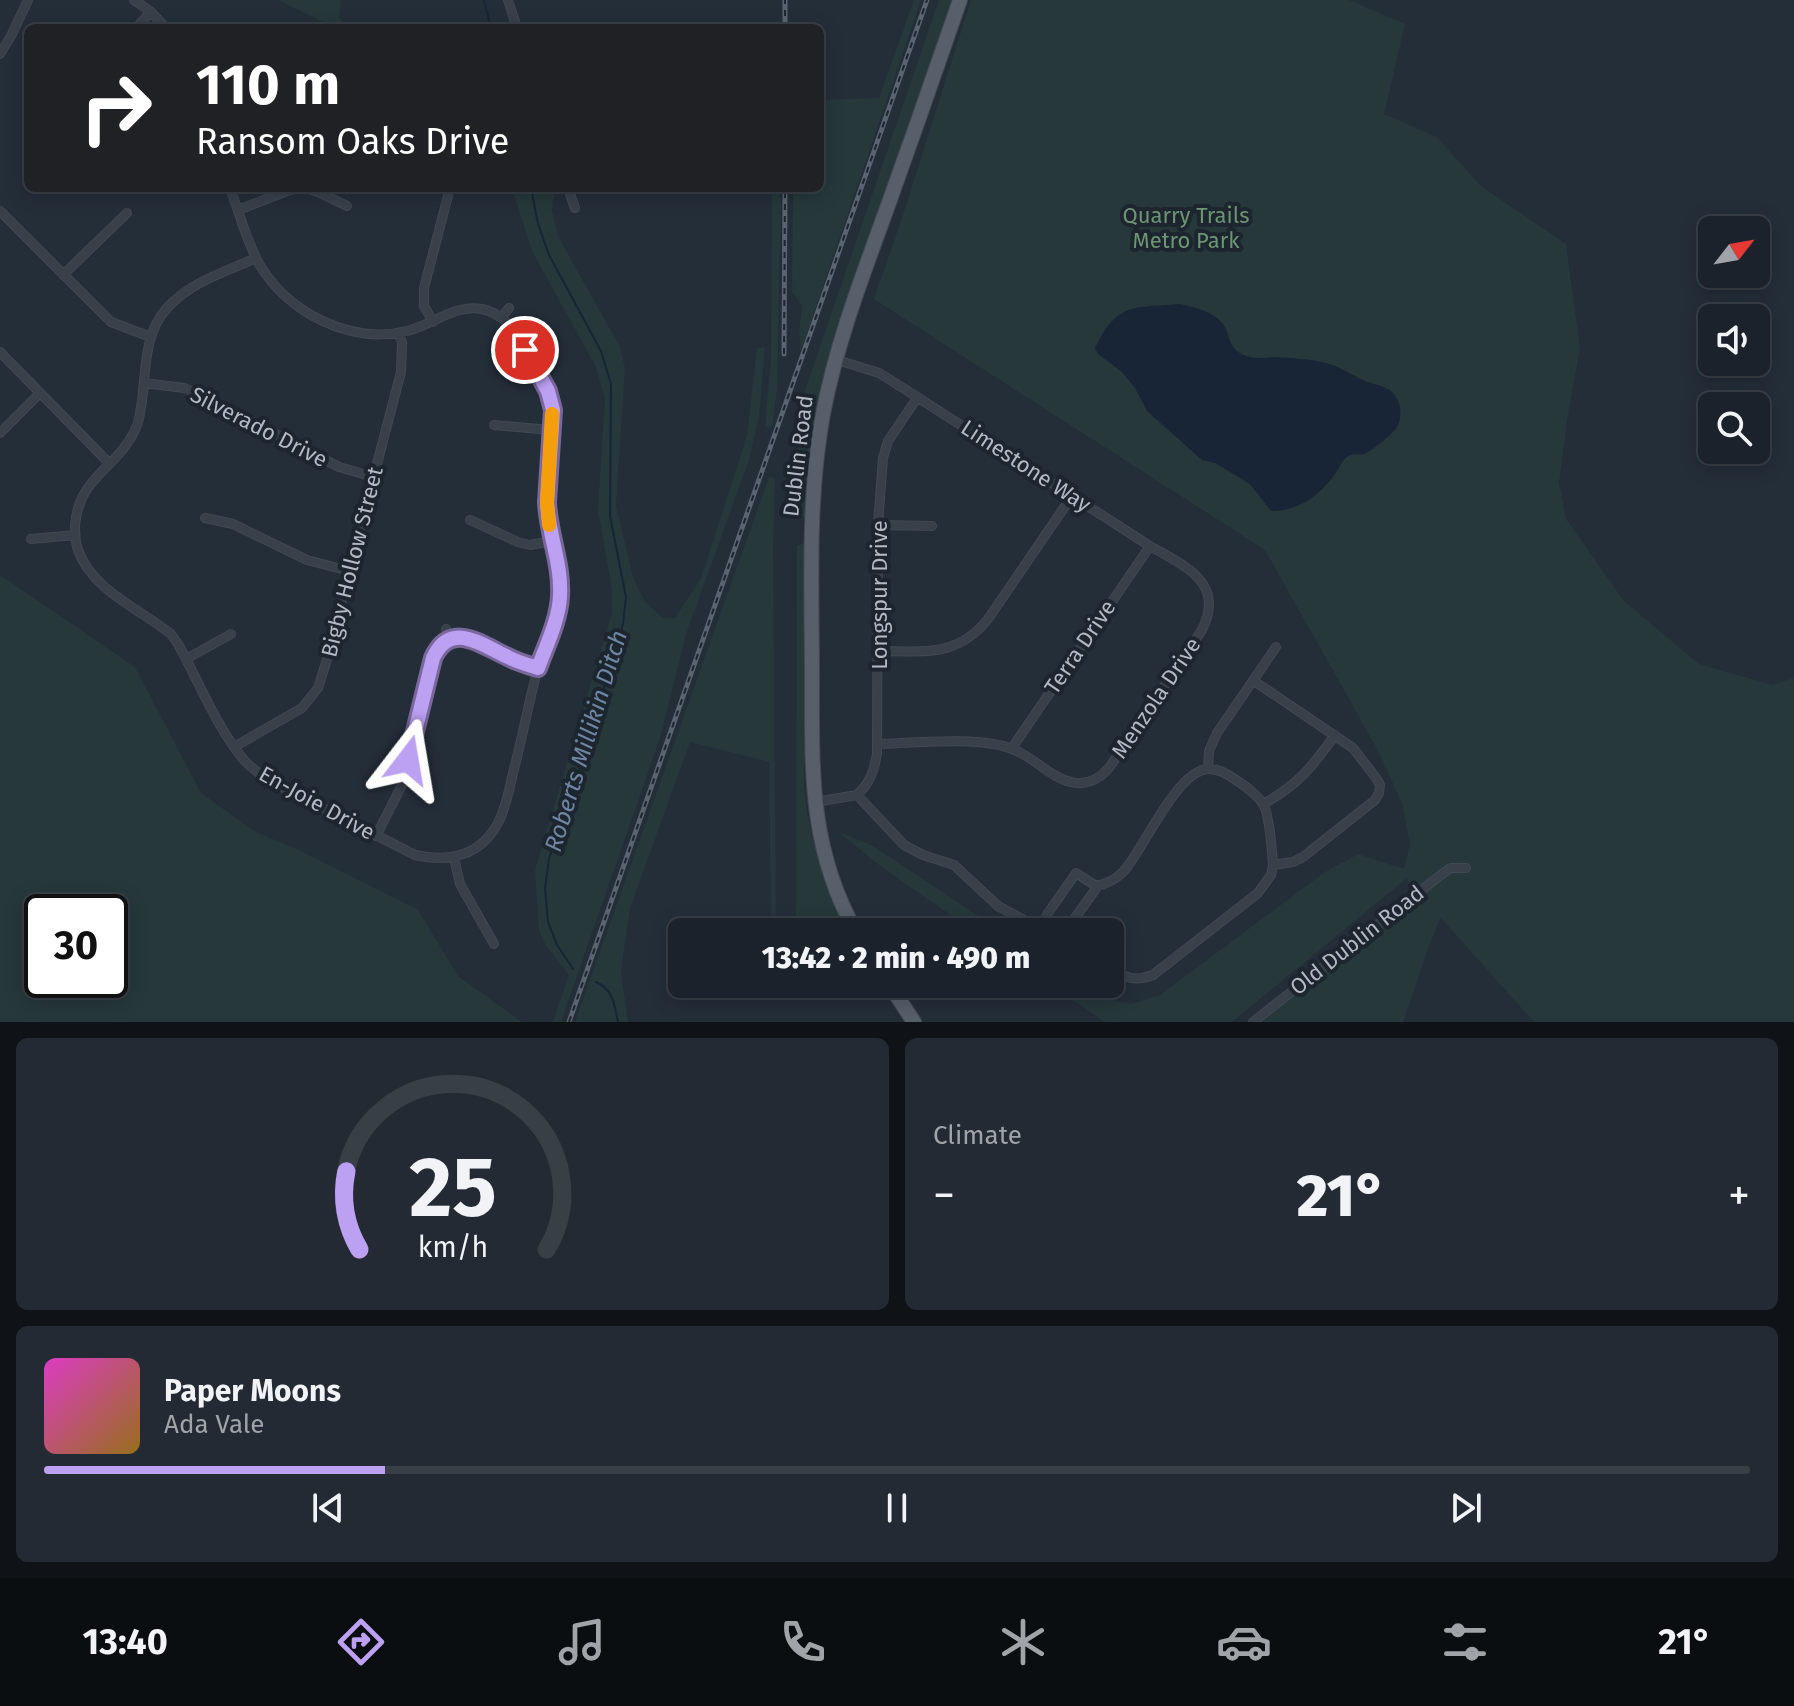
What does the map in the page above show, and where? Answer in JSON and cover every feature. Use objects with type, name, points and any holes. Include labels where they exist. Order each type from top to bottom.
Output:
[{"type":"main road","name":"Dublin Road","points":[[849,918],[829,871],[814,802],[811,612],[814,485],[823,414],[837,360],[874,244],[960,0]]},
{"type":"main road","points":[[898,998],[914,1022]]},
{"type":"street","points":[[0,54],[28,0]]},
{"type":"street","points":[[134,0],[162,24]]},
{"type":"street","points":[[508,0],[516,24]]},
{"type":"street","points":[[140,24],[151,12]]},
{"type":"street","points":[[231,192],[256,258],[276,286],[309,315],[341,328],[379,334],[399,333],[449,314],[480,309],[502,317],[514,330],[548,391],[553,410],[547,516],[559,572],[560,597],[538,668],[498,824],[475,848],[454,858],[460,884],[494,944]]},
{"type":"street","points":[[238,210],[284,192]]},
{"type":"street","points":[[318,192],[347,206]]},
{"type":"street","points":[[433,322],[424,306],[424,288],[449,192]]},
{"type":"street","points":[[569,192],[575,208]]},
{"type":"street","points":[[0,211],[111,322],[151,337]]},
{"type":"street","points":[[63,275],[127,213]]},
{"type":"street","points":[[0,352],[109,463],[128,443],[138,425],[151,337],[165,310],[198,283],[256,258]]},
{"type":"street","points":[[502,317],[509,308]]},
{"type":"street","name":"Bigby Hollow Street","points":[[234,747],[302,708],[318,688],[401,372],[402,343],[399,333]]},
{"type":"street","name":"Limestone Way","points":[[837,360],[879,373],[1187,568],[1206,588]]},
{"type":"street","name":"Silverado Drive","points":[[144,383],[194,392],[339,467],[374,477]]},
{"type":"street","points":[[0,433],[40,393]]},
{"type":"street","name":"Longspur Drive","points":[[857,795],[869,781],[875,767],[877,744],[878,525],[886,448],[917,398]]},
{"type":"street","points":[[494,425],[551,430]]},
{"type":"street","name":"En-Joie Drive","points":[[109,463],[84,493],[76,517],[78,549],[95,578],[106,589],[171,634],[246,763],[274,783],[415,855],[454,858]]},
{"type":"street","points":[[878,651],[937,651],[971,637],[988,619],[1072,496]]},
{"type":"street","points":[[205,518],[233,524],[307,560],[349,571]]},
{"type":"street","points":[[470,520],[518,542],[530,545],[552,541]]},
{"type":"street","points":[[878,525],[932,526]]},
{"type":"street","points":[[31,539],[75,535]]},
{"type":"street","name":"Terra Drive","points":[[1012,748],[1150,546]]},
{"type":"street","name":"Menzola Drive","points":[[1012,748],[1073,783],[1096,779],[1109,768],[1202,630],[1209,610],[1206,588]]},
{"type":"street","points":[[446,629],[451,640]]},
{"type":"street","points":[[186,659],[231,634]]},
{"type":"street","points":[[376,836],[402,785],[433,658],[441,645],[462,637],[469,638],[508,658],[538,668]]},
{"type":"street","points":[[1208,769],[1209,751],[1217,733],[1276,647]]},
{"type":"street","points":[[1254,681],[1353,748],[1380,785],[1375,800],[1303,857],[1273,865]]},
{"type":"street","points":[[1263,804],[1308,773],[1335,735]]},
{"type":"street","points":[[877,744],[975,742],[1012,748]]},
{"type":"street","points":[[1047,918],[1076,873],[1096,886],[1106,884],[1123,872],[1167,805],[1194,773],[1217,770],[1238,781],[1263,804],[1273,865],[1271,875],[1258,893],[1153,975],[1140,979],[1124,976]]},
{"type":"street","points":[[814,802],[857,795],[904,845],[954,865],[998,906],[1020,918]]},
{"type":"street","name":"Old Dublin Road","points":[[1253,1022],[1442,874],[1451,868],[1466,868]]},
{"type":"street","points":[[1075,918],[1096,886]]},
{"type":"green space","points":[[278,0],[341,0],[339,18],[349,24],[328,24]]},
{"type":"green space","points":[[914,0],[921,0],[801,351],[799,330],[802,306],[792,292],[793,192],[824,192],[824,100],[879,98]]},
{"type":"green space","points":[[939,0],[953,0],[849,297],[819,402],[809,453],[805,517],[799,516],[797,434],[802,399]]},
{"type":"green space","name":"Quarry Trails Metro Park","points":[[971,0],[1349,0],[1405,24],[1384,114],[1437,137],[1481,186],[1566,244],[1580,348],[1559,482],[1566,519],[1624,601],[1699,664],[1773,685],[1794,678],[1794,1022],[1534,1022],[1441,918],[1403,1022],[1259,1022],[1414,900],[1407,878],[1232,1022],[1105,1022],[1070,998],[1104,998],[1131,1004],[1160,995],[1325,872],[1358,854],[1404,869],[1410,844],[1402,803],[1376,747],[1265,550],[874,299]]},
{"type":"green space","points":[[513,192],[554,192],[552,211],[558,236],[620,347],[625,368],[616,505],[633,577],[645,602],[663,618],[675,618],[701,578],[747,436],[757,348],[765,347],[759,416],[749,460],[686,634],[660,738],[561,1022],[553,1022],[569,975],[547,947],[539,931],[535,870],[612,613],[612,590],[598,509],[605,399],[596,367],[532,251]]},
{"type":"green space","points":[[772,192],[780,192],[777,390],[772,427],[765,426],[771,360]]},
{"type":"green space","points":[[769,477],[775,478],[776,918],[771,918],[769,762],[690,742],[630,908],[621,971],[628,1022],[575,1022]]},
{"type":"green space","points":[[805,544],[804,787],[819,862],[843,918],[796,918],[797,545]]},
{"type":"green space","points":[[0,575],[135,667],[201,793],[254,831],[418,910],[458,976],[522,1022],[0,1022]]},
{"type":"green space","points":[[837,831],[871,845],[982,918],[955,918],[879,865]]},
{"type":"water","points":[[1179,304],[1214,316],[1223,324],[1236,350],[1247,356],[1326,363],[1388,389],[1400,406],[1397,427],[1368,452],[1347,457],[1327,484],[1306,502],[1271,511],[1250,484],[1215,463],[1202,460],[1147,411],[1122,372],[1098,354],[1095,348],[1111,322],[1128,310]]},
{"type":"waterway","name":"Roberts Millikin Ditch","points":[[484,0],[490,24]]},
{"type":"waterway","name":"Roberts Millikin Ditch","points":[[532,192],[538,224],[549,255],[601,351],[611,384],[610,516],[626,597],[623,624],[549,859],[545,888],[548,922],[557,945],[573,969]]},
{"type":"waterway","name":"Roberts Millikin Ditch","points":[[596,982],[610,993],[618,1022]]},
{"type":"railway","points":[[785,0],[785,24]]},
{"type":"railway","points":[[569,1022],[927,0]]},
{"type":"railway","points":[[784,354],[785,192]]},
{"type":"slow traffic","points":[[549,525],[547,502],[552,414]]},
{"type":"route","points":[[408,760],[433,658],[441,645],[454,638],[469,638],[508,658],[538,668],[553,625],[560,597],[559,572],[547,516],[553,410],[548,391],[525,350]]}]
